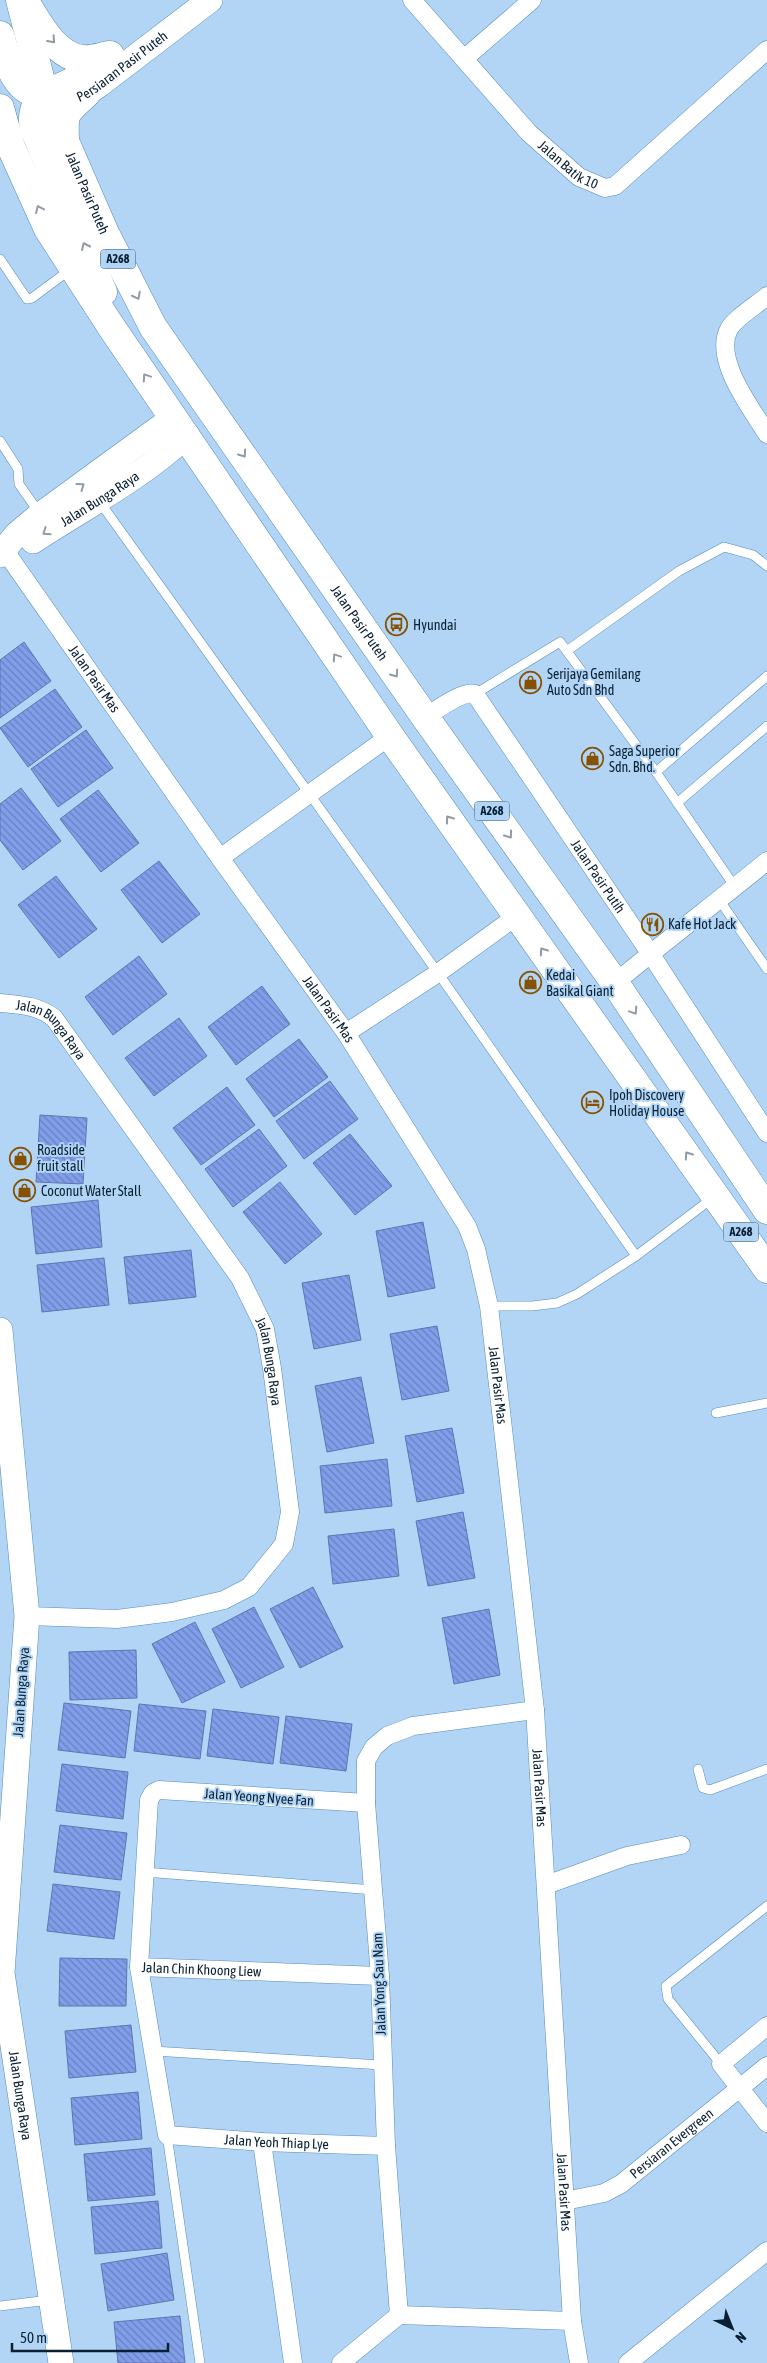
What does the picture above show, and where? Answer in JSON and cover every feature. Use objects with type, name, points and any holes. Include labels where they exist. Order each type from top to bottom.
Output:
[{"type":"main road","name":"Jalan Pasir Puteh","points":[[20,0],[44,93],[105,233],[153,326],[425,717],[615,983],[767,1210]]},
{"type":"main road","points":[[24,0],[43,29],[57,45],[70,55],[84,59],[110,55]]},
{"type":"main road","name":"Persiaran Pasir Puteh","points":[[44,93],[74,79],[186,0]]},
{"type":"main road","name":"Persiaran Pasir Puteh","points":[[44,93],[66,99],[74,99],[86,94],[210,0]]},
{"type":"main road","points":[[0,35],[15,76],[22,88],[35,94],[44,93]]},
{"type":"main road","points":[[44,93],[34,111],[32,120],[34,129],[89,255],[109,308],[110,325]]},
{"type":"main road","points":[[65,142],[64,116],[86,94]]},
{"type":"main road","name":"A268","points":[[0,108],[11,147],[48,228],[110,325],[183,423],[390,736],[767,1269]]},
{"type":"main road","points":[[153,326],[186,397],[183,423],[215,414]]},
{"type":"main road","name":"Jalan Bunga Raya","points":[[3,553],[20,550],[69,516],[99,501],[157,462],[183,423]]},
{"type":"main road","name":"Jalan Bunga Raya","points":[[3,553],[16,535],[40,515],[183,423]]},
{"type":"main road","name":"Jalan Bunga Raya","points":[[0,1336],[27,1616],[1,1974],[61,2363]]},
{"type":"street","name":"Jalan Batik 10","points":[[412,0],[465,58],[529,134],[579,177],[604,188],[615,186],[767,50]]},
{"type":"street","points":[[465,58],[532,0]]},
{"type":"street","points":[[767,296],[729,327],[724,343],[732,376],[767,434]]},
{"type":"street","name":"Jalan Pasir Mas","points":[[3,553],[346,1033],[467,1226],[476,1249],[489,1306],[535,1710],[572,2321],[580,2363]]},
{"type":"street","points":[[425,717],[463,695],[470,692],[475,694]]},
{"type":"street","name":"Jalan Pasir Putih","points":[[475,694],[650,953],[767,1133]]},
{"type":"street","points":[[220,858],[390,736]]},
{"type":"street","points":[[615,983],[650,953],[720,901],[767,861]]},
{"type":"street","points":[[346,1033],[438,973],[518,915]]},
{"type":"street","name":"Jalan Bunga Raya","points":[[0,1003],[31,1006],[43,1010],[54,1018],[240,1278],[264,1328],[272,1368],[290,1512],[284,1544],[249,1587],[224,1600],[172,1612],[117,1618],[27,1616]]},
{"type":"street","name":"Jalan Yong Sau Nam","points":[[399,2315],[386,2146],[380,1976],[375,1890],[366,1803],[366,1761],[374,1747],[387,1736],[412,1726],[535,1710]]},
{"type":"street","name":"Jalan Yeong Nyee Fan","points":[[153,1793],[159,1790],[366,1803]]},
{"type":"street","name":"Jalan Chin Khoong Liew","points":[[153,1793],[149,1800],[139,1967],[380,1976]]},
{"type":"street","points":[[546,1886],[627,1856],[681,1845]]},
{"type":"street","points":[[139,1967],[167,2135]]},
{"type":"street","points":[[767,2026],[721,2064],[767,2123]]},
{"type":"street","name":"Persiaran Evergreen","points":[[565,2201],[604,2193],[621,2184],[767,2066]]},
{"type":"street","name":"Jalan Yeoh Thiap Lye","points":[[167,2135],[262,2142],[386,2146]]},
{"type":"street","points":[[262,2142],[292,2363]]},
{"type":"street","points":[[628,2363],[767,2251]]},
{"type":"street","points":[[341,2363],[399,2315],[572,2321]]},
{"type":"lane","points":[[0,259],[27,299],[32,298],[74,267]]},
{"type":"lane","points":[[0,441],[18,469],[19,484],[40,515]]},
{"type":"lane","points":[[99,501],[438,973],[636,1256]]},
{"type":"lane","points":[[568,650],[679,571],[724,547],[753,555],[767,566]]},
{"type":"lane","points":[[475,694],[552,645],[560,642],[568,650],[656,772],[735,887]]},
{"type":"lane","points":[[656,772],[767,676]]},
{"type":"lane","points":[[677,803],[767,726]]},
{"type":"lane","points":[[720,901],[767,969]]},
{"type":"lane","points":[[489,1306],[532,1306],[556,1303],[577,1294],[636,1256],[716,1195]]},
{"type":"lane","points":[[716,1412],[767,1403]]},
{"type":"lane","points":[[698,1769],[703,1788],[710,1790],[767,1769]]},
{"type":"lane","points":[[144,1872],[375,1890]]},
{"type":"lane","points":[[721,2064],[668,1999],[666,1986],[767,1906]]},
{"type":"lane","points":[[153,2052],[382,2065]]},
{"type":"lane","points":[[167,2135],[200,2363]]},
{"type":"lane","points":[[0,2306],[52,2299]]},
{"type":"building","points":[[24,642],[51,681],[0,718],[0,660]]},
{"type":"building","points":[[55,689],[82,727],[28,767],[0,728]]},
{"type":"building","points":[[86,730],[113,768],[58,807],[31,769]]},
{"type":"building","points":[[21,788],[61,841],[23,870],[0,840],[0,804]]},
{"type":"building","points":[[98,790],[139,843],[101,872],[60,819]]},
{"type":"building","points":[[159,861],[200,914],[162,943],[121,890]]},
{"type":"building","points":[[56,876],[97,929],[59,958],[18,905]]},
{"type":"building","points":[[139,956],[167,994],[113,1035],[85,997]]},
{"type":"building","points":[[262,986],[290,1024],[236,1065],[208,1027]]},
{"type":"building","points":[[179,1018],[207,1056],[154,1096],[125,1058]]},
{"type":"building","points":[[299,1039],[328,1077],[274,1117],[246,1079]]},
{"type":"building","points":[[330,1081],[358,1119],[304,1159],[276,1121]]},
{"type":"building","points":[[227,1087],[255,1125],[201,1165],[173,1128]]},
{"type":"building","points":[[40,1115],[87,1118],[83,1184],[36,1182]]},
{"type":"building","points":[[259,1129],[287,1166],[233,1207],[205,1169]]},
{"type":"building","points":[[350,1134],[392,1186],[355,1215],[313,1163]]},
{"type":"building","points":[[280,1182],[322,1234],[285,1264],[243,1212]]},
{"type":"building","points":[[98,1200],[102,1247],[36,1254],[31,1207]]},
{"type":"building","points":[[423,1222],[435,1288],[388,1297],[376,1231]]},
{"type":"building","points":[[191,1250],[196,1297],[129,1304],[124,1257]]},
{"type":"building","points":[[104,1258],[109,1305],[42,1312],[37,1265]]},
{"type":"building","points":[[349,1275],[361,1340],[314,1349],[302,1283]]},
{"type":"building","points":[[437,1326],[449,1391],[402,1400],[390,1334]]},
{"type":"building","points":[[361,1377],[374,1443],[327,1452],[315,1386]]},
{"type":"building","points":[[452,1428],[464,1493],[417,1502],[405,1436]]},
{"type":"building","points":[[387,1459],[392,1506],[325,1513],[320,1466]]},
{"type":"building","points":[[463,1512],[475,1578],[428,1586],[416,1521]]},
{"type":"building","points":[[394,1529],[399,1576],[333,1584],[328,1536]]},
{"type":"building","points":[[313,1587],[343,1647],[300,1668],[270,1609]]},
{"type":"building","points":[[254,1607],[284,1667],[241,1688],[212,1629]]},
{"type":"building","points":[[489,1609],[500,1675],[454,1684],[442,1618]]},
{"type":"building","points":[[195,1622],[225,1682],[182,1703],[152,1644]]},
{"type":"building","points":[[136,1650],[137,1698],[70,1700],[69,1652]]},
{"type":"building","points":[[64,1703],[131,1711],[125,1758],[58,1750]]},
{"type":"building","points":[[139,1704],[206,1711],[200,1759],[134,1751]]},
{"type":"building","points":[[213,1709],[279,1717],[273,1764],[207,1756]]},
{"type":"building","points":[[286,1716],[352,1724],[346,1771],[280,1763]]},
{"type":"building","points":[[62,1764],[128,1772],[123,1819],[56,1811]]},
{"type":"building","points":[[60,1825],[127,1833],[121,1880],[54,1872]]},
{"type":"building","points":[[53,1884],[120,1892],[114,1939],[47,1931]]},
{"type":"building","points":[[60,1958],[127,1959],[126,2006],[59,2006]]},
{"type":"building","points":[[131,2025],[136,2072],[69,2078],[65,2031]]},
{"type":"building","points":[[138,2092],[142,2139],[75,2145],[71,2098]]},
{"type":"building","points":[[151,2148],[155,2195],[88,2201],[84,2154]]},
{"type":"building","points":[[158,2201],[162,2248],[95,2254],[91,2207]]},
{"type":"building","points":[[167,2253],[174,2300],[108,2311],[101,2264]]},
{"type":"building","points":[[180,2316],[185,2363],[118,2363],[114,2322]]},
{"type":"place","name":"Hyundai","points":[[397,625]]},
{"type":"place","name":"Serijaya Gemilang Auto Sdn Bhd","points":[[531,682]]},
{"type":"place","name":"Saga Superior Sdn. Bhd.","points":[[593,759]]},
{"type":"place","name":"Kafe Hot Jack","points":[[652,924]]},
{"type":"place","name":"Kedai Basikal Giant","points":[[530,983]]},
{"type":"place","name":"Ipoh Discovery Holiday House","points":[[593,1103]]},
{"type":"place","name":"Roadside fruit stall","points":[[21,1158]]},
{"type":"place","name":"Coconut Water Stall","points":[[25,1191]]}]
